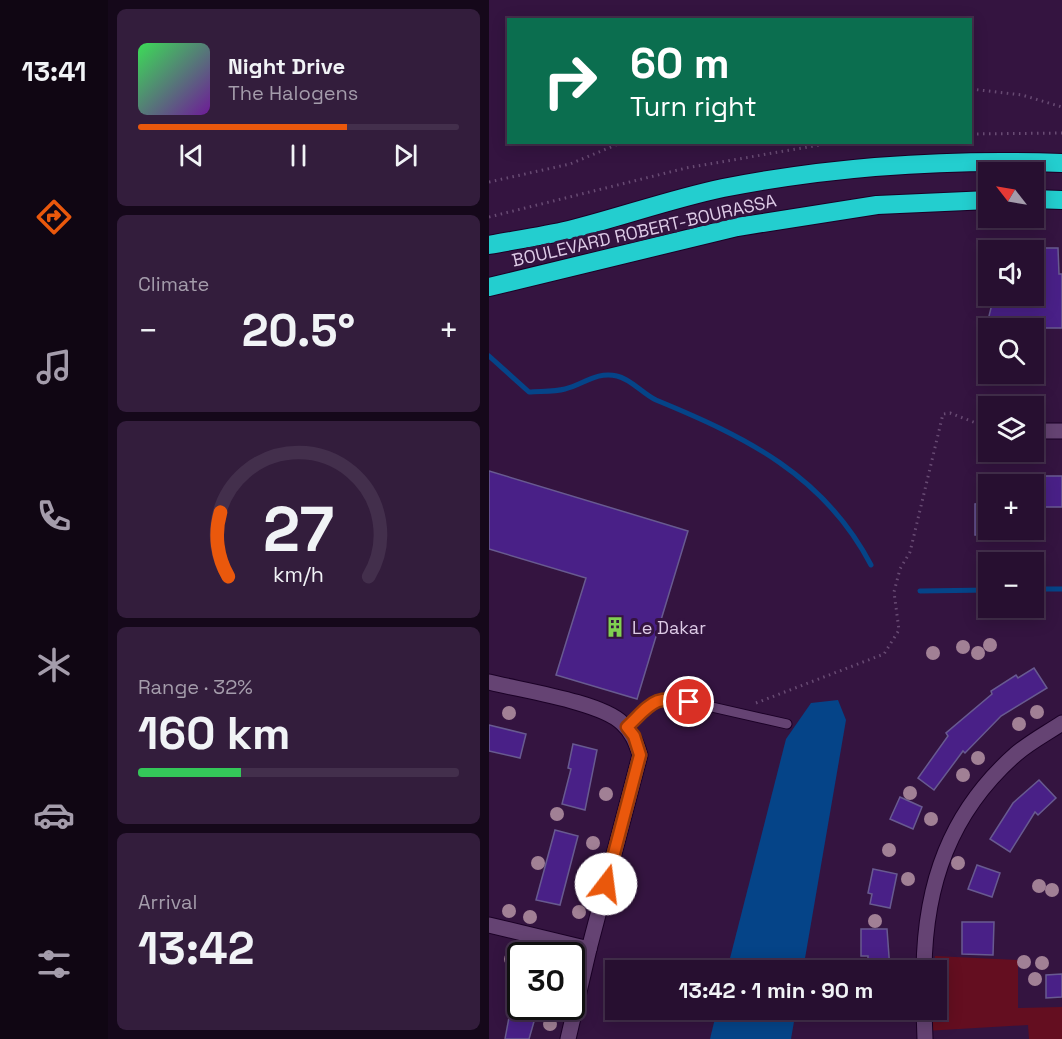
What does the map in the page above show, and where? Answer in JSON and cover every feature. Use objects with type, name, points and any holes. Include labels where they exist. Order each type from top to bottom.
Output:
[{"type":"highway","name":"BOULEVARD ROBERT-BOURASSA","points":[[489,245],[567,231],[720,189],[773,179],[877,166],[1004,161],[1062,163]]},
{"type":"highway","points":[[1044,199],[1062,200]]},
{"type":"highway","name":"BOULEVARD ROBERT-BOURASSA","points":[[489,287],[737,226],[877,205],[978,200]]},
{"type":"street","points":[[1044,431],[1062,431]]},
{"type":"street","points":[[489,682],[594,708],[621,721],[630,732],[640,755],[568,1039]]},
{"type":"street","points":[[925,960],[927,913],[939,865],[969,803],[1018,752],[1062,723]]},
{"type":"street","points":[[489,925],[589,949]]},
{"type":"street","points":[[924,1020],[925,1039]]},
{"type":"lane","points":[[630,732],[653,702],[668,697],[787,724]]},
{"type":"path","points":[[972,88],[1022,95],[1062,106]]},
{"type":"path","points":[[972,134],[1062,133]]},
{"type":"path","points":[[489,182],[570,164],[618,144]]},
{"type":"path","points":[[489,217],[686,168],[825,144]]},
{"type":"path","points":[[732,712],[884,654],[899,630],[894,592],[900,569],[910,552],[943,414],[950,413],[978,424]]},
{"type":"shaded area","points":[[935,956],[1018,960],[1018,1008],[1062,1007],[1062,1039],[1029,1039],[1028,1025],[925,1031],[927,1020],[947,1020],[947,960],[934,960]]},
{"type":"water","points":[[838,700],[846,720],[805,960],[730,960],[786,739],[811,703]]},
{"type":"water","points":[[715,1020],[794,1020],[791,1039],[710,1039]]},
{"type":"building","points":[[1044,248],[1058,248],[1059,274],[1062,274],[1062,328],[1044,328],[1044,318],[988,318],[992,306],[1044,306]]},
{"type":"building","name":"Le Dakar","points":[[489,471],[688,531],[637,699],[556,675],[586,578],[489,549]]},
{"type":"building","points":[[1044,476],[1062,476],[1062,507],[1044,507]]},
{"type":"building","points":[[975,504],[978,504],[978,535],[975,535]]},
{"type":"building","points":[[1034,668],[1047,688],[1001,716],[965,753],[963,751],[934,790],[918,778],[948,736],[946,733],[992,694],[991,691],[1016,675],[1018,678]]},
{"type":"building","points":[[489,725],[526,734],[520,758],[489,751]]},
{"type":"building","points":[[573,744],[597,750],[585,810],[562,804],[571,769],[568,768]]},
{"type":"building","points":[[1039,780],[1056,798],[1038,815],[1035,812],[1010,852],[990,839],[1013,803]]},
{"type":"building","points":[[900,797],[922,807],[913,829],[890,819]]},
{"type":"building","points":[[555,830],[578,836],[560,905],[536,900]]},
{"type":"building","points":[[977,865],[1000,873],[992,897],[968,889]]},
{"type":"building","points":[[873,869],[897,874],[890,908],[870,904],[872,894],[868,893]]},
{"type":"building","points":[[962,922],[994,922],[993,955],[962,954]]},
{"type":"building","points":[[861,929],[887,929],[889,960],[868,960],[868,956],[861,956]]},
{"type":"building","points":[[1062,974],[1062,997],[1046,998],[1046,975]]},
{"type":"building","points":[[509,1020],[534,1020],[529,1039],[505,1039]]},
{"type":"waterway","points":[[489,356],[529,392],[565,389],[603,375],[617,376],[632,383],[656,400],[751,445],[806,483],[830,506],[852,534],[871,565]]},
{"type":"waterway","points":[[1044,589],[1062,589]]},
{"type":"waterway","points":[[920,591],[978,590]]},
{"type":"place","name":"Le Dakar","points":[[615,627]]},
{"type":"route","points":[[606,884],[640,755],[634,736],[627,727],[653,702],[668,697],[689,702]]}]
